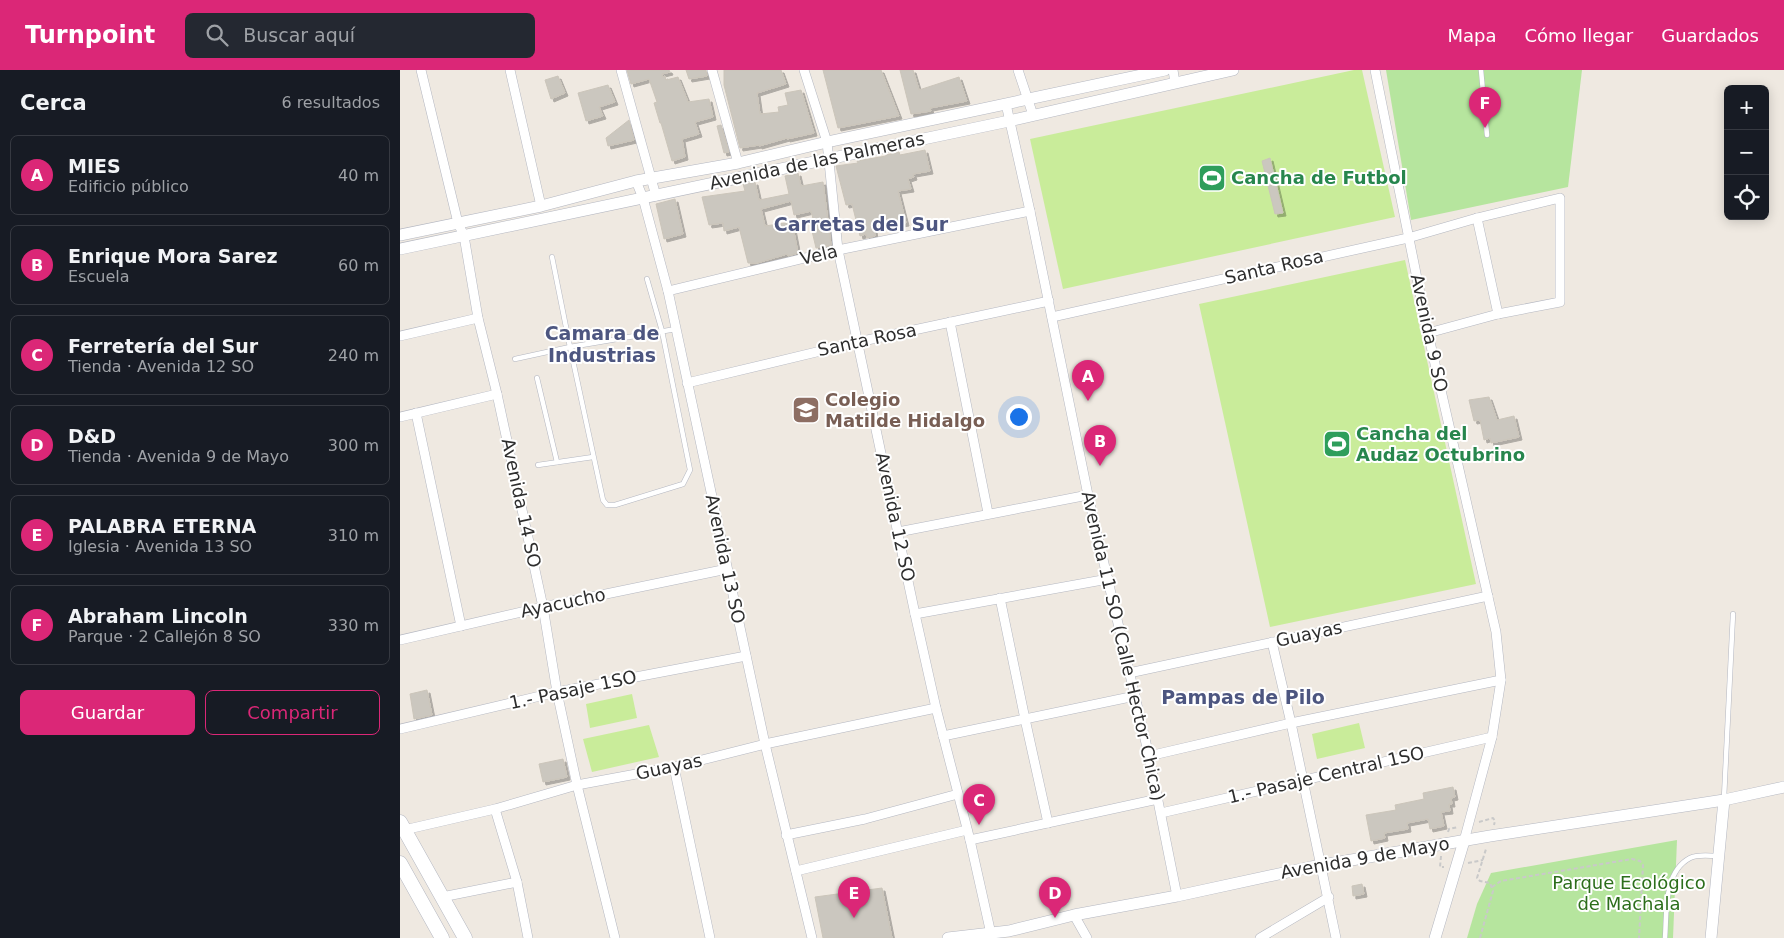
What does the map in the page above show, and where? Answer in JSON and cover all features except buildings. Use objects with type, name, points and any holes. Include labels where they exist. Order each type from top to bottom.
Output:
[{"type":"main road","points":[[402,826],[464,938]]},
{"type":"main road","points":[[400,863],[442,938]]},
{"type":"street","name":"Avenida 14 SO","points":[[421,70],[458,223],[464,236],[478,318],[497,394],[543,607],[557,692],[577,785],[615,938]]},
{"type":"street","points":[[510,70],[541,206]]},
{"type":"street","points":[[621,70],[656,196]]},
{"type":"street","points":[[712,70],[738,163]]},
{"type":"street","name":"Avenida 12 SO","points":[[804,70],[827,142],[838,250],[942,736],[970,840],[990,936]]},
{"type":"street","points":[[1018,70],[1033,115]]},
{"type":"street","name":"Avenida de las Palmeras","points":[[400,236],[541,206],[636,181],[738,163],[827,142],[1166,70]]},
{"type":"street","points":[[1173,70],[1175,83]]},
{"type":"street","name":"Avenida de las Palmeras","points":[[400,249],[1033,115],[1233,70]]},
{"type":"street","name":"Avenida 9 SO","points":[[1375,70],[1428,333],[1496,632],[1501,680],[1492,737],[1464,841]]},
{"type":"street","name":"Avenida 11 SO (Calle Hector Chica)","points":[[1006,104],[1049,301],[1088,495],[1149,756],[1177,896]]},
{"type":"street","name":"Avenida 13 SO","points":[[636,181],[643,198],[668,290],[765,744],[812,938]]},
{"type":"street","name":"Santa Rosa","points":[[1052,317],[1408,238],[1477,218],[1560,198],[1560,302],[1498,314]]},
{"type":"street","name":"Vela","points":[[668,290],[838,250],[1030,211]]},
{"type":"street","points":[[1428,333],[1498,314],[1477,218]]},
{"type":"street","name":"Santa Rosa","points":[[687,382],[858,342],[1049,301]]},
{"type":"street","points":[[400,336],[478,318]]},
{"type":"street","points":[[950,322],[988,513]]},
{"type":"street","points":[[400,417],[497,394]]},
{"type":"street","points":[[416,413],[461,626]]},
{"type":"street","points":[[898,532],[1088,495]]},
{"type":"street","name":"Ayacucho","points":[[400,640],[543,607],[727,569]]},
{"type":"street","points":[[915,614],[1108,578]]},
{"type":"street","name":"Guayas","points":[[1129,673],[1488,596]]},
{"type":"street","points":[[1000,598],[1024,719],[1048,823]]},
{"type":"street","points":[[1272,642],[1329,897],[1336,938]]},
{"type":"street","name":"1.- Pasaje 1SO","points":[[400,730],[557,692],[746,656]]},
{"type":"street","points":[[1149,756],[1291,723],[1501,680]]},
{"type":"street","points":[[942,736],[1135,696]]},
{"type":"street","name":"Guayas","points":[[402,826],[495,809],[577,785],[674,767],[765,744],[936,708]]},
{"type":"street","name":"1.- Pasaje Central 1SO","points":[[1161,813],[1492,737]]},
{"type":"street","points":[[674,767],[710,938]]},
{"type":"street","name":"Avenida 9 de Mayo","points":[[948,938],[1011,934],[1074,915],[1177,896],[1321,865],[1724,800],[1784,787]]},
{"type":"street","points":[[786,835],[865,819],[958,794]]},
{"type":"street","points":[[970,840],[1158,799]]},
{"type":"street","points":[[1711,938],[1724,800]]},
{"type":"street","points":[[495,809],[517,882],[528,938]]},
{"type":"street","points":[[796,871],[967,830]]},
{"type":"street","points":[[1435,938],[1464,841]]},
{"type":"street","points":[[442,897],[517,882]]},
{"type":"street","points":[[1260,938],[1329,897]]},
{"type":"street","points":[[1074,915],[1087,938]]},
{"type":"lane","points":[[1481,70],[1487,135]]},
{"type":"lane","points":[[552,258],[602,500],[607,505],[615,505],[682,484],[690,470],[662,331],[647,279]]},
{"type":"lane","points":[[514,359],[676,329]]},
{"type":"lane","points":[[536,378],[557,462]]},
{"type":"lane","points":[[538,465],[593,457]]},
{"type":"lane","points":[[1724,800],[1733,614]]},
{"type":"lane","points":[[1665,938],[1669,887],[1676,874],[1690,858],[1696,856],[1719,856]]},
{"type":"path","points":[[1492,887],[1501,881],[1632,859],[1640,861],[1643,865],[1638,938]]},
{"type":"path","points":[[1480,938],[1493,891],[1490,883],[1480,881],[1477,878],[1483,860]]},
{"type":"green space","name":"Cancha de Futbol","points":[[1354,70],[1362,70],[1395,217],[1063,289],[1030,139]]},
{"type":"green space","points":[[1386,70],[1582,70],[1568,187],[1411,220]]},
{"type":"green space","name":"Cancha del Audaz Octubrino","points":[[1405,260],[1476,584],[1270,627],[1199,304]]},
{"type":"green space","points":[[632,694],[637,718],[590,728],[586,704]]},
{"type":"green space","points":[[1359,723],[1365,748],[1317,759],[1312,734]]},
{"type":"green space","points":[[649,725],[659,757],[592,772],[583,739]]},
{"type":"green space","name":"Parque Ecológico de Machala","points":[[1677,840],[1673,938],[1467,938],[1477,904],[1491,873]]},
{"type":"place","name":"Abraham Lincoln","points":[[1485,128]]},
{"type":"place","name":"Cancha de Futbol","points":[[1212,178]]},
{"type":"place","name":"MIES","points":[[1088,401]]},
{"type":"place","name":"Colegio Matilde Hidalgo","points":[[806,410]]},
{"type":"place","name":"Cancha del Audaz Octubrino","points":[[1337,444]]},
{"type":"place","name":"Enrique Mora Sarez","points":[[1100,466]]},
{"type":"place","name":"Ferretería del Sur","points":[[979,825]]},
{"type":"place","name":"PALABRA ETERNA","points":[[854,918]]},
{"type":"place","name":"D&D","points":[[1055,918]]},
{"type":"district","name":"Carretas del Sur","points":[[861,224]]},
{"type":"district","name":"Camara de Industrias","points":[[602,344]]},
{"type":"district","name":"Pampas de Pilo","points":[[1243,697]]}]
